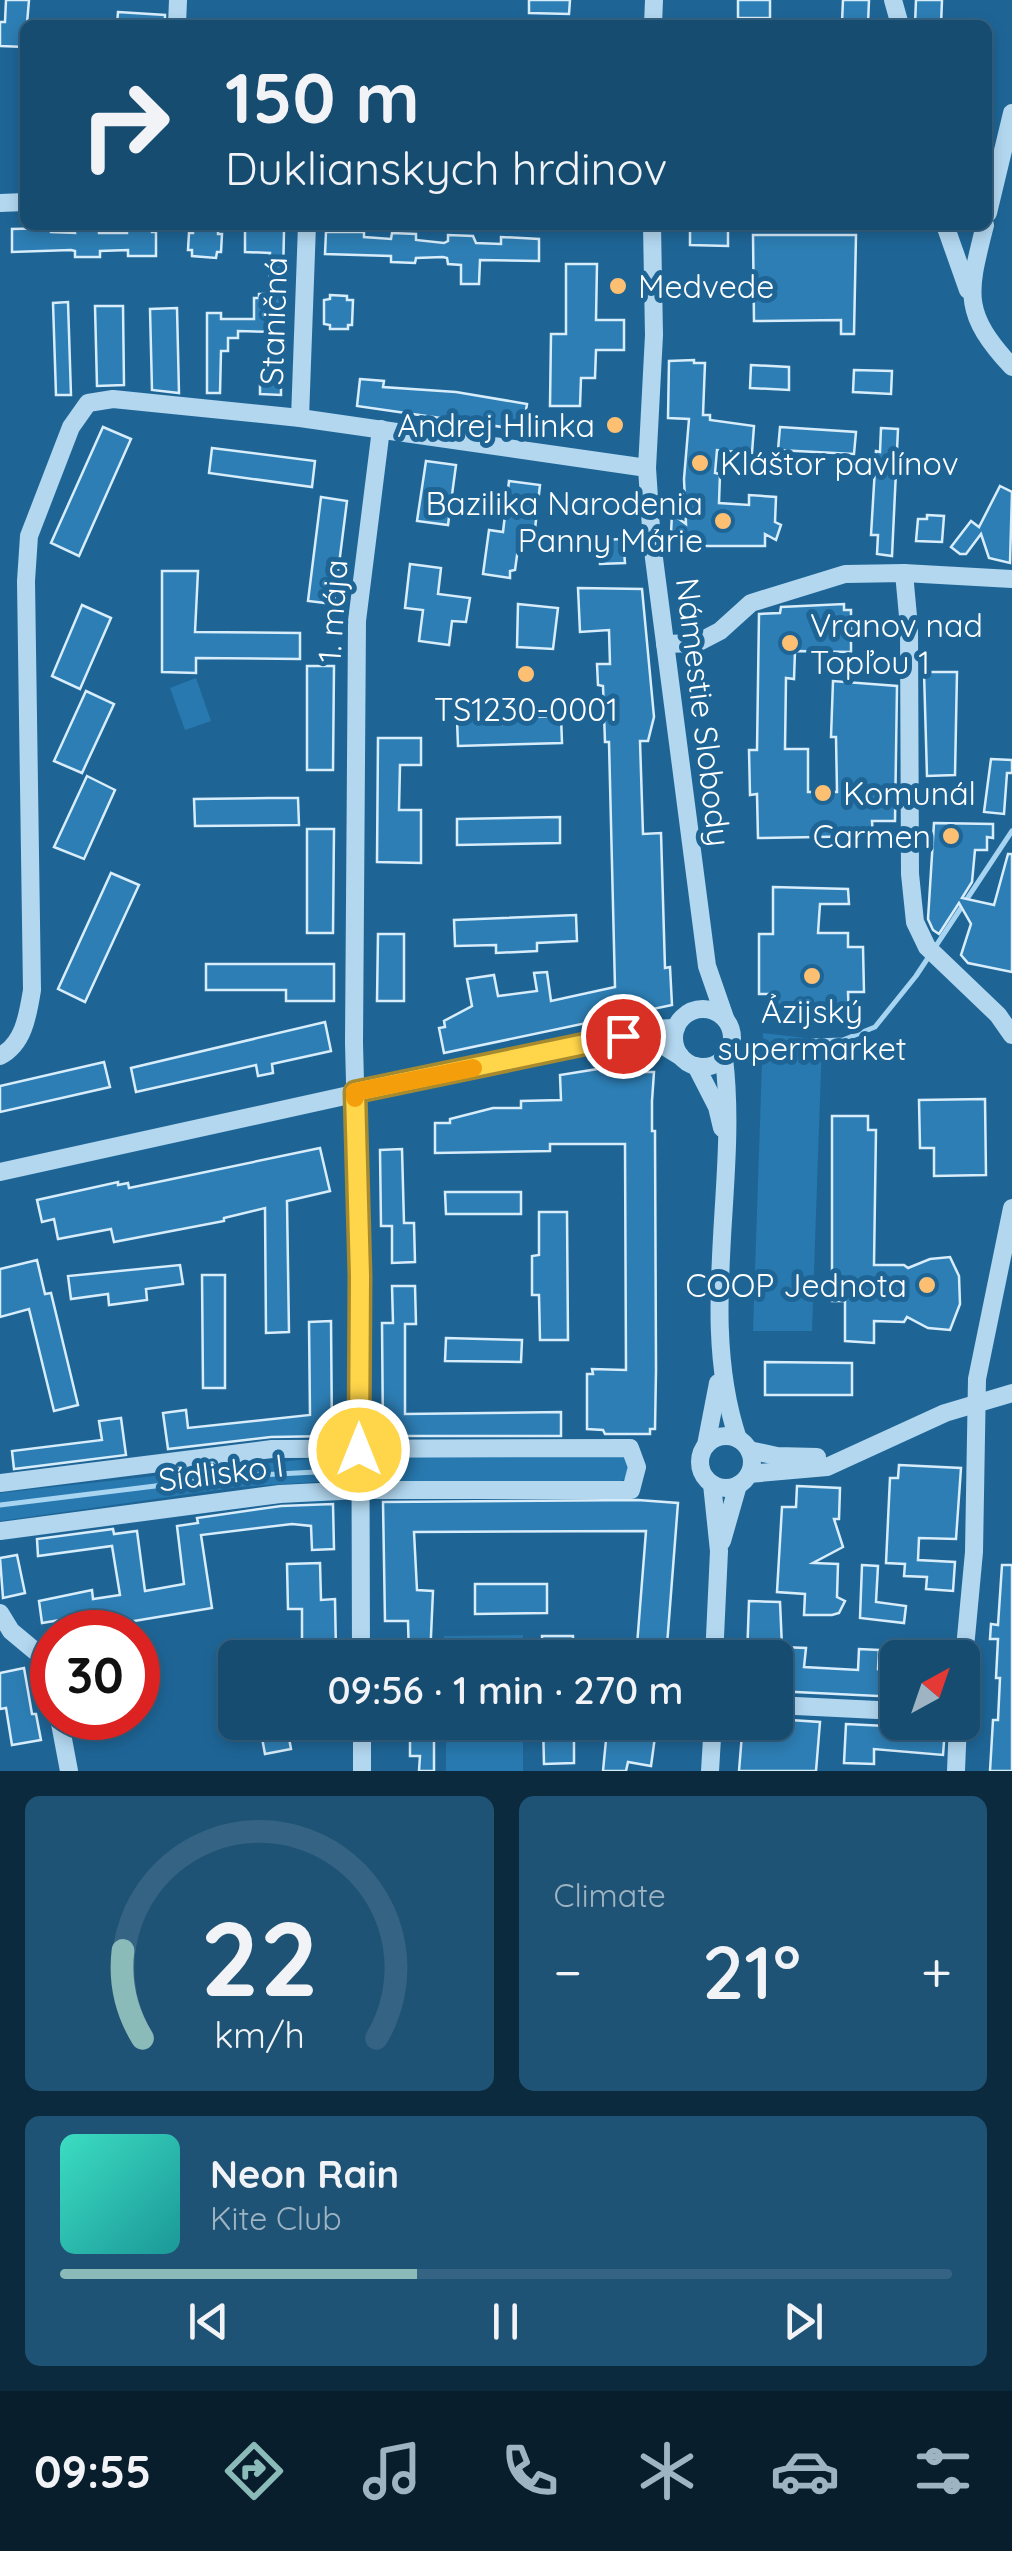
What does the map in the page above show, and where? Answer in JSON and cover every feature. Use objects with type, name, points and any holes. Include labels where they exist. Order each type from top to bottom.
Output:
[{"type":"street","points":[[992,196],[1012,113]]},
{"type":"street","name":"Staničná","points":[[300,418],[306,230]]},
{"type":"street","name":"Námestie Slobody","points":[[652,230],[654,324],[647,468],[652,543],[707,966]]},
{"type":"street","points":[[969,292],[983,231],[946,232],[975,315],[1012,367]]},
{"type":"street","points":[[0,1056],[7,1053],[25,1028],[32,990],[26,600],[29,536],[70,427],[88,403],[113,399],[300,418],[647,468]]},
{"type":"street","name":"1. mája","points":[[355,1092],[357,621],[381,429]]},
{"type":"street","points":[[904,573],[909,627],[910,874],[914,922],[933,953],[998,1015],[1012,1035]]},
{"type":"street","points":[[665,644],[697,642],[720,631],[751,603],[845,574],[1012,579]]},
{"type":"street","points":[[623,1036],[659,1043],[688,1061],[711,1066],[724,1058],[732,1042],[730,1026],[707,966]]},
{"type":"street","points":[[707,966],[692,1011],[676,1028],[674,1038],[717,1106],[726,1144]]},
{"type":"street","points":[[692,1011],[710,1009],[725,1018]]},
{"type":"street","points":[[1,1171],[648,1029],[676,1028]]},
{"type":"street","points":[[724,1058],[730,1102],[722,1348],[714,1412],[700,1462],[706,1478],[721,1488],[743,1480],[827,1467],[976,1403],[1012,1393]]},
{"type":"street","points":[[355,1092],[360,1276],[361,1640]]},
{"type":"street","points":[[966,1640],[974,1552],[977,1379],[1012,1208]]},
{"type":"street","points":[[718,1551],[743,1480],[744,1444],[728,1410],[722,1348]]},
{"type":"street","points":[[706,1445],[722,1436],[777,1456],[842,1458]]},
{"type":"street","name":"Sídlisko I","points":[[0,1483],[272,1449],[630,1448],[638,1468],[631,1490],[360,1490],[280,1494],[0,1530]]},
{"type":"street","points":[[712,1484],[718,1551],[715,1640]]},
{"type":"street","points":[[0,1612],[11,1630],[30,1647]]},
{"type":"street","points":[[793,1705],[880,1709]]},
{"type":"street","points":[[63,1740],[69,1771]]},
{"type":"street","points":[[362,1740],[362,1771]]},
{"type":"street","points":[[710,1771],[711,1740]]},
{"type":"street","points":[[956,1771],[957,1740]]},
{"type":"shaded area","points":[[196,678],[211,721],[185,730],[170,688]]},
{"type":"shaded area","points":[[763,1033],[822,1040],[812,1331],[753,1331]]},
{"type":"shaded area","points":[[623,1455],[630,1461],[626,1478],[621,1481],[384,1483],[375,1479],[371,1471],[380,1456]]},
{"type":"shaded area","points":[[334,1456],[342,1467],[340,1476],[332,1481],[239,1487],[0,1521],[0,1493]]},
{"type":"shaded area","points":[[523,1635],[523,1640],[444,1640],[444,1636]]},
{"type":"shaded area","points":[[446,1740],[523,1740],[523,1771],[446,1771]]},
{"type":"building","points":[[6,0],[29,0],[27,20],[20,20],[20,47],[0,46],[0,22],[5,22]]},
{"type":"building","points":[[529,0],[570,0],[569,14],[529,13]]},
{"type":"building","points":[[738,0],[770,0],[770,18],[738,18]]},
{"type":"building","points":[[843,0],[869,0],[868,20],[842,20]]},
{"type":"building","points":[[916,0],[942,0],[941,20],[915,20]]},
{"type":"building","points":[[118,12],[165,15],[165,20],[117,20]]},
{"type":"building","points":[[12,229],[156,232],[156,256],[128,256],[128,250],[100,251],[100,257],[75,257],[71,250],[12,252]]},
{"type":"building","points":[[218,230],[222,234],[221,252],[217,252],[216,258],[192,256],[192,250],[188,250],[189,233]]},
{"type":"building","points":[[245,230],[284,231],[282,323],[276,323],[276,332],[238,331],[238,338],[228,338],[228,351],[221,351],[220,393],[207,393],[207,313],[221,313],[221,319],[254,319],[254,298],[269,294],[270,253],[245,252]]},
{"type":"building","points":[[690,230],[728,230],[728,246],[690,245]]},
{"type":"building","points":[[326,232],[364,232],[364,237],[391,239],[392,233],[416,234],[416,240],[444,243],[448,235],[473,236],[476,243],[501,244],[501,237],[539,239],[539,261],[480,260],[479,284],[461,284],[461,265],[448,264],[443,257],[416,258],[415,263],[391,262],[391,256],[325,254]]},
{"type":"building","points":[[753,235],[856,235],[854,334],[841,334],[841,320],[754,321]]},
{"type":"building","points":[[566,264],[597,264],[596,320],[624,320],[624,350],[596,350],[595,378],[581,378],[580,406],[550,406],[551,334],[566,334]]},
{"type":"building","points":[[330,295],[353,300],[352,325],[348,329],[330,329],[330,325],[324,324],[324,300],[330,299]]},
{"type":"building","points":[[68,302],[71,395],[56,395],[53,303]]},
{"type":"building","points":[[95,306],[123,306],[124,385],[97,386]]},
{"type":"building","points":[[177,308],[179,393],[152,390],[150,309]]},
{"type":"building","points":[[669,361],[705,363],[703,415],[710,415],[710,420],[754,426],[752,453],[717,450],[715,473],[720,474],[719,503],[749,505],[749,495],[776,497],[775,522],[781,525],[776,540],[765,534],[765,546],[704,546],[680,540],[671,533],[672,514],[686,524],[684,479],[689,419],[668,418]]},
{"type":"building","points":[[751,365],[789,367],[789,390],[750,388]]},
{"type":"building","points":[[260,368],[281,368],[281,395],[260,394]]},
{"type":"building","points":[[854,370],[892,371],[891,394],[853,392]]},
{"type":"building","points":[[360,379],[384,381],[383,387],[456,392],[527,404],[523,430],[357,406]]},
{"type":"building","points":[[103,427],[131,439],[79,556],[51,543]]},
{"type":"building","points":[[780,427],[856,432],[854,454],[778,450]]},
{"type":"building","points":[[881,428],[898,429],[892,556],[877,554],[878,535],[871,535]]},
{"type":"building","points":[[212,448],[315,461],[312,487],[209,473]]},
{"type":"building","points":[[426,461],[456,465],[448,525],[417,521]]},
{"type":"building","points":[[509,481],[540,485],[535,529],[521,527],[515,570],[510,571],[510,578],[483,574],[489,530],[503,532]]},
{"type":"building","points":[[1000,486],[1012,492],[1010,563],[989,558],[981,534],[966,554],[960,554],[951,547],[971,521],[979,527]]},
{"type":"building","points":[[321,497],[347,501],[334,604],[308,601]]},
{"type":"building","points":[[927,515],[944,516],[942,542],[916,541],[918,519],[927,519]]},
{"type":"building","points":[[623,539],[625,563],[600,564],[600,540]]},
{"type":"building","points":[[410,564],[441,568],[438,594],[470,598],[466,622],[452,621],[449,645],[419,641],[423,610],[405,608]]},
{"type":"building","points":[[162,571],[198,571],[195,632],[300,633],[300,659],[196,658],[196,673],[162,672]]},
{"type":"building","points":[[578,588],[642,589],[654,717],[648,741],[640,741],[643,834],[661,833],[665,968],[670,967],[672,1005],[444,1053],[439,1028],[445,1027],[444,1021],[472,1006],[467,979],[494,975],[498,996],[537,991],[534,973],[547,972],[551,1001],[615,987],[609,742],[605,742],[603,686],[598,685],[597,664],[610,664],[609,630],[580,632]]},
{"type":"building","points":[[518,604],[558,608],[553,649],[517,647]]},
{"type":"building","points":[[844,604],[844,610],[851,610],[851,652],[795,651],[794,679],[786,678],[785,749],[808,749],[808,792],[837,792],[836,737],[831,737],[833,681],[897,686],[895,821],[872,821],[873,836],[758,838],[757,794],[750,795],[749,750],[757,750],[759,614],[780,613],[781,607]]},
{"type":"building","points":[[82,605],[111,618],[80,689],[52,676]]},
{"type":"building","points":[[307,666],[334,666],[333,770],[307,770]]},
{"type":"building","points":[[924,672],[957,672],[955,775],[927,776]]},
{"type":"building","points":[[86,691],[114,704],[82,773],[54,761]]},
{"type":"building","points":[[561,716],[562,743],[458,746],[457,719]]},
{"type":"building","points":[[378,738],[421,738],[421,765],[400,765],[399,810],[421,810],[421,863],[377,862]]},
{"type":"building","points":[[991,759],[1012,760],[1012,773],[1007,773],[1004,814],[984,812]]},
{"type":"building","points":[[87,776],[115,790],[84,859],[54,847]]},
{"type":"building","points":[[298,798],[299,825],[195,826],[194,799]]},
{"type":"building","points":[[560,817],[560,843],[457,845],[457,819]]},
{"type":"building","points":[[934,823],[993,824],[993,838],[987,837],[987,850],[975,850],[972,882],[962,898],[994,905],[1008,854],[1012,854],[1012,972],[968,963],[961,955],[971,924],[959,903],[939,934],[933,930],[928,919]]},
{"type":"building","points":[[307,829],[334,829],[333,933],[307,933]]},
{"type":"building","points":[[111,873],[139,885],[85,1002],[58,989]]},
{"type":"building","name":"Ázijský supermarket","points":[[773,887],[848,889],[849,904],[820,904],[818,933],[848,933],[848,947],[863,947],[864,992],[848,992],[849,1019],[775,1020],[775,994],[759,994],[759,934],[773,934]]},
{"type":"building","points":[[576,915],[577,941],[537,943],[537,951],[496,953],[496,945],[455,946],[454,920]]},
{"type":"building","points":[[378,934],[404,934],[404,1001],[377,1001]]},
{"type":"building","points":[[206,964],[334,964],[334,1001],[286,1001],[286,990],[206,990]]},
{"type":"building","points":[[325,1022],[331,1051],[272,1064],[273,1073],[258,1076],[256,1065],[136,1092],[131,1068]]},
{"type":"building","points":[[104,1062],[110,1087],[0,1112],[0,1086]]},
{"type":"building","points":[[604,1068],[605,1072],[654,1072],[656,1370],[655,1429],[650,1429],[650,1434],[605,1434],[603,1430],[587,1429],[587,1374],[593,1374],[592,1369],[626,1370],[625,1144],[550,1144],[550,1151],[435,1153],[435,1123],[450,1123],[450,1119],[493,1108],[521,1108],[521,1101],[561,1100],[560,1075]]},
{"type":"building","points":[[985,1099],[986,1175],[934,1176],[934,1148],[920,1148],[919,1100]]},
{"type":"building","points":[[832,1116],[868,1116],[868,1130],[876,1130],[874,1265],[908,1268],[930,1259],[950,1257],[959,1276],[960,1304],[950,1330],[928,1328],[907,1317],[904,1322],[874,1321],[874,1343],[845,1341],[845,1301],[832,1301]]},
{"type":"building","points":[[320,1148],[330,1191],[287,1201],[289,1332],[266,1333],[265,1208],[224,1221],[114,1242],[111,1229],[58,1239],[54,1219],[42,1222],[37,1200],[118,1182],[128,1183],[129,1188]]},
{"type":"building","points":[[402,1149],[404,1223],[414,1223],[415,1262],[392,1263],[392,1226],[381,1226],[380,1150]]},
{"type":"building","points":[[445,1192],[521,1192],[521,1214],[446,1214]]},
{"type":"building","points":[[539,1212],[567,1212],[568,1340],[540,1340],[539,1295],[532,1295],[532,1256],[539,1255]]},
{"type":"building","points":[[37,1260],[45,1294],[51,1293],[78,1405],[54,1411],[29,1309],[0,1317],[0,1269]]},
{"type":"building","points":[[180,1265],[183,1284],[146,1289],[147,1300],[109,1305],[108,1294],[71,1299],[68,1276]]},
{"type":"building","points":[[202,1275],[225,1275],[225,1388],[203,1388]]},
{"type":"building","points":[[392,1286],[415,1286],[416,1324],[405,1324],[405,1414],[561,1412],[561,1436],[383,1436],[382,1323],[393,1323]]},
{"type":"building","points":[[331,1321],[332,1436],[271,1437],[168,1449],[163,1413],[186,1410],[188,1428],[310,1415],[309,1322]]},
{"type":"building","points":[[446,1338],[522,1340],[521,1362],[445,1361]]},
{"type":"building","points":[[765,1362],[852,1363],[852,1395],[765,1395]]},
{"type":"building","points":[[121,1418],[126,1455],[14,1469],[12,1451],[102,1440],[99,1421]]},
{"type":"building","points":[[899,1465],[961,1468],[956,1539],[919,1538],[918,1560],[955,1562],[953,1591],[926,1589],[927,1577],[904,1576],[905,1564],[886,1563],[890,1478],[898,1478]]},
{"type":"building","points":[[797,1486],[840,1488],[839,1519],[834,1519],[843,1547],[813,1563],[838,1564],[837,1597],[845,1601],[839,1613],[804,1615],[805,1594],[777,1592],[782,1507],[796,1507]]},
{"type":"building","points":[[383,1502],[678,1503],[667,1640],[637,1640],[646,1531],[414,1532],[417,1590],[433,1591],[431,1640],[409,1640],[408,1621],[385,1621]]},
{"type":"building","points":[[333,1504],[334,1549],[312,1550],[311,1526],[292,1524],[201,1535],[212,1608],[160,1617],[160,1610],[40,1610],[39,1601],[92,1590],[93,1599],[120,1595],[112,1546],[38,1556],[37,1539],[113,1529],[114,1534],[137,1531],[145,1591],[184,1584],[177,1526],[198,1523],[197,1518],[281,1506]]},
{"type":"building","points":[[17,1555],[25,1593],[3,1598],[0,1558]]},
{"type":"building","points":[[320,1563],[321,1600],[335,1599],[336,1640],[302,1640],[302,1609],[288,1609],[287,1564]]},
{"type":"building","points":[[862,1565],[878,1566],[876,1602],[906,1606],[904,1623],[860,1618]]},
{"type":"building","points":[[1002,1565],[1012,1565],[1012,1771],[990,1771],[1000,1678],[996,1678],[998,1639],[990,1639],[991,1624],[998,1625]]},
{"type":"building","points":[[475,1584],[547,1584],[547,1613],[475,1614]]},
{"type":"building","points":[[749,1601],[780,1602],[782,1640],[748,1640]]},
{"type":"building","points":[[542,1636],[573,1636],[573,1640],[542,1640]]},
{"type":"building","points":[[793,1647],[806,1648],[804,1667],[858,1670],[859,1649],[879,1650],[880,1696],[793,1692]]},
{"type":"building","points":[[24,1668],[30,1702],[30,1740],[41,1740],[12,1745],[6,1708],[0,1709],[0,1673]]},
{"type":"building","points":[[793,1720],[820,1722],[816,1771],[739,1771],[742,1740],[793,1740]]},
{"type":"building","points":[[846,1724],[880,1726],[880,1740],[944,1740],[943,1755],[874,1749],[874,1764],[844,1763]]},
{"type":"building","points":[[262,1740],[289,1740],[291,1749],[265,1754]]},
{"type":"building","points":[[410,1740],[434,1740],[434,1771],[419,1771],[420,1756],[410,1756]]},
{"type":"building","points":[[543,1740],[574,1740],[574,1763],[544,1764]]},
{"type":"building","points":[[606,1740],[655,1740],[651,1766],[628,1762],[626,1771],[603,1771]]},
{"type":"waterway","points":[[812,1041],[843,1040],[875,1027],[916,976],[1012,831]]},
{"type":"waterway","points":[[0,1505],[237,1476],[335,1471]]},
{"type":"slow traffic","points":[[355,1098],[355,1092],[473,1068]]},
{"type":"place","name":"Medvede","points":[[618,286]]},
{"type":"place","name":"Andrej Hlinka","points":[[615,425]]},
{"type":"place","name":"Kláštor pavlínov","points":[[700,463]]},
{"type":"place","name":"Bazilika Narodenia Panny Márie","points":[[723,521]]},
{"type":"place","name":"Vranov nad Topľou 1","points":[[790,643]]},
{"type":"place","name":"TS1230-0001","points":[[526,674]]},
{"type":"place","name":"Komunál","points":[[823,793]]},
{"type":"place","name":"Carmen","points":[[951,836]]},
{"type":"place","name":"Ázijský supermarket","points":[[812,976]]},
{"type":"place","name":"COOP Jednota","points":[[927,1285]]},
{"type":"route","points":[[359,1450],[355,1092],[623,1036]]}]
